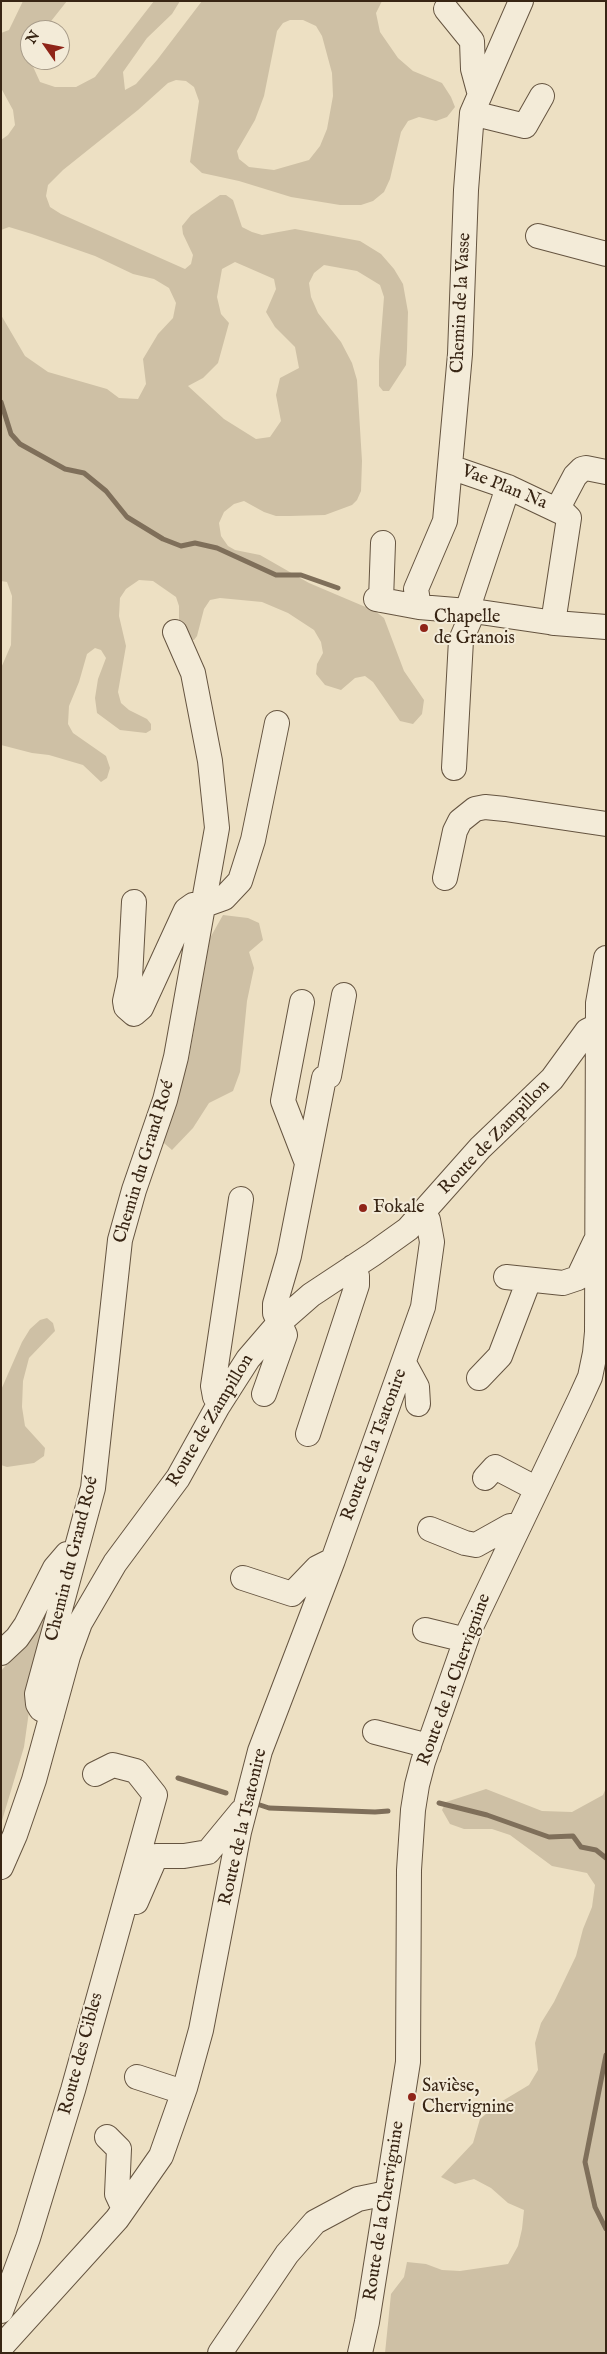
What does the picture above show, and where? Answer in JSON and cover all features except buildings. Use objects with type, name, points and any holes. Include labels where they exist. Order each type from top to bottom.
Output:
[{"type":"street","name":"Chemin de la Vasse","points":[[419,608],[416,589],[445,521],[460,354],[466,190],[476,104],[521,1]]},
{"type":"street","points":[[446,9],[472,41],[476,104],[525,126],[542,96]]},
{"type":"street","points":[[538,236],[606,254]]},
{"type":"street","name":"Vae Plan Na","points":[[450,467],[508,487],[568,516],[570,523],[552,623]]},
{"type":"street","name":"Vae Plan Na","points":[[557,510],[575,476],[582,469],[606,472]]},
{"type":"street","points":[[454,768],[461,640],[508,487]]},
{"type":"street","points":[[383,543],[378,600],[419,608],[606,627]]},
{"type":"street","name":"Chemin du Grand Roé","points":[[52,1715],[41,1709],[38,1704],[37,1694],[93,1488],[120,1240],[134,1190],[171,1078],[217,828],[210,761],[193,673],[174,632]]},
{"type":"street","points":[[134,902],[130,978],[125,1001],[126,1007],[134,1014],[141,1008],[182,916],[189,907],[224,898],[240,881],[253,840],[277,723]]},
{"type":"street","points":[[445,878],[455,831],[460,821],[474,809],[485,807],[505,809],[606,824]]},
{"type":"street","points":[[597,1026],[599,993],[606,958]]},
{"type":"street","points":[[264,1394],[285,1334],[275,1313],[275,1304],[289,1256],[324,1078],[329,1076],[344,995]]},
{"type":"street","points":[[302,1002],[283,1101],[307,1163]]},
{"type":"street","name":"Route de la Chervignine","points":[[360,2353],[368,2322],[408,2062],[409,1870],[412,1815],[420,1774],[466,1640],[518,1527],[583,1394],[593,1364],[598,1332],[597,1235],[602,1186],[602,1092],[597,1026]]},
{"type":"street","name":"Route de Zampillon","points":[[1,1867],[32,1787],[68,1656],[80,1623],[114,1563],[178,1478],[220,1403],[256,1347],[311,1295],[401,1234],[480,1148],[552,1080],[587,1031],[597,1026]]},
{"type":"street","points":[[220,1403],[215,1398],[213,1386],[241,1199]]},
{"type":"street","name":"Route de la Tsatonire","points":[[1,2347],[124,2209],[161,2156],[183,2092],[201,2030],[239,1832],[260,1751],[334,1560],[423,1307],[432,1250],[428,1220],[423,1212]]},
{"type":"street","points":[[480,1378],[500,1356],[518,1278],[563,1283],[578,1278],[597,1235]]},
{"type":"street","points":[[308,1434],[357,1285],[357,1276],[353,1267]]},
{"type":"street","points":[[404,1362],[417,1387],[418,1404]]},
{"type":"street","points":[[485,1478],[495,1467],[537,1489]]},
{"type":"street","points":[[430,1529],[465,1543],[476,1544],[510,1526],[518,1527]]},
{"type":"street","points":[[1,1653],[17,1638],[26,1625],[59,1563],[66,1555],[74,1553]]},
{"type":"street","points":[[243,1578],[292,1594],[318,1568],[334,1560]]},
{"type":"street","points":[[425,1630],[466,1640]]},
{"type":"street","points":[[375,1732],[429,1746]]},
{"type":"street","name":"Route des Cibles","points":[[1,2311],[28,2238],[73,2090],[154,1795],[136,1771],[113,1765],[95,1774]]},
{"type":"street","points":[[119,1917],[132,1910],[156,1856],[184,1856],[208,1852],[246,1805]]},
{"type":"street","points":[[137,2077],[183,2092]]},
{"type":"street","points":[[107,2137],[119,2148],[117,2194],[124,2209]]},
{"type":"street","points":[[220,2353],[287,2254],[316,2222],[358,2199],[387,2193]]},
{"type":"shaded area","points":[[23,1],[67,1],[52,20],[20,20],[20,70],[35,70],[40,82],[55,87],[76,87],[95,77],[154,1],[180,1],[172,14],[147,38],[123,72],[125,90],[136,84],[157,60],[202,1],[382,1],[376,13],[380,32],[398,58],[413,71],[442,83],[451,97],[455,107],[447,117],[436,121],[419,117],[408,121],[401,132],[390,179],[384,192],[373,201],[361,205],[340,205],[291,197],[239,181],[202,173],[190,162],[199,101],[194,87],[186,81],[176,80],[168,83],[138,110],[63,170],[48,185],[46,196],[50,207],[61,214],[185,269],[191,264],[193,255],[183,234],[182,226],[191,215],[220,195],[226,195],[233,200],[242,227],[252,232],[262,235],[295,229],[360,241],[381,254],[394,269],[403,284],[408,312],[407,350],[406,365],[389,391],[383,391],[379,386],[384,297],[380,285],[357,271],[324,265],[314,273],[309,283],[311,297],[318,313],[341,342],[352,363],[357,380],[362,461],[361,491],[357,500],[352,505],[325,515],[290,516],[276,516],[244,501],[234,504],[224,512],[219,523],[221,536],[228,546],[235,550],[260,555],[309,583],[375,611],[384,618],[404,671],[424,700],[422,714],[413,724],[400,721],[373,682],[365,676],[355,678],[341,690],[325,685],[316,674],[317,664],[323,653],[321,642],[314,630],[288,613],[262,602],[220,598],[210,600],[204,609],[197,636],[194,640],[187,639],[181,634],[179,606],[176,597],[153,581],[139,580],[126,589],[120,598],[119,616],[126,646],[118,692],[121,703],[129,710],[147,719],[151,724],[151,730],[146,733],[120,730],[97,713],[95,698],[98,679],[106,658],[101,650],[95,648],[87,654],[79,682],[69,706],[68,724],[73,733],[106,756],[110,768],[107,778],[101,782],[83,765],[49,755],[32,753],[1,745],[1,668],[11,645],[12,596],[7,582],[1,581],[1,315],[25,356],[48,372],[107,389],[119,398],[138,399],[146,384],[143,359],[158,334],[173,318],[176,303],[169,288],[154,279],[133,274],[95,256],[32,234],[9,227],[1,230],[1,140],[8,135],[15,125],[13,110],[1,88],[1,33],[9,30]],"holes":[[[290,20],[303,20],[316,26],[322,36],[332,73],[333,96],[327,129],[320,146],[309,160],[274,170],[249,167],[239,159],[237,151],[255,120],[264,96],[277,31],[283,23]],[[235,262],[274,279],[276,289],[266,312],[275,327],[295,347],[299,368],[280,378],[276,395],[281,421],[270,437],[256,439],[224,419],[188,386],[203,378],[218,363],[229,323],[221,314],[217,297],[222,269]]]},
{"type":"shaded area","points":[[223,915],[248,918],[259,923],[263,940],[249,952],[254,968],[247,1001],[240,1072],[233,1091],[209,1103],[193,1128],[172,1150],[157,1137],[178,1094],[189,1058],[210,938]]},
{"type":"shaded area","points":[[47,1318],[53,1323],[55,1331],[29,1358],[23,1381],[22,1407],[25,1426],[45,1448],[44,1456],[34,1463],[7,1467],[1,1465],[1,1390],[22,1342],[30,1329],[40,1320]]},
{"type":"shaded area","points":[[55,1583],[32,1690],[24,1747],[1,1824],[1,1671],[21,1648]]},
{"type":"shaded area","points":[[606,1788],[606,2353],[385,2353],[391,2294],[404,2277],[407,2262],[426,2264],[442,2270],[460,2271],[508,2264],[518,2246],[524,2210],[508,2203],[491,2188],[474,2179],[455,2184],[441,2177],[473,2143],[480,2119],[499,2103],[529,2085],[538,2070],[535,2043],[541,2023],[554,2002],[576,1956],[583,1929],[592,1907],[595,1885],[587,1873],[552,1866],[510,1835],[492,1829],[464,1829],[450,1824],[442,1810],[446,1802],[486,1789],[542,1811],[572,1812],[603,1795]]},
{"type":"waterway","points":[[1,402],[11,434],[20,444],[65,469],[84,473],[106,491],[127,517],[163,539],[181,546],[195,543],[217,548],[276,575],[301,575],[338,588]]},
{"type":"waterway","points":[[178,1778],[226,1793]]},
{"type":"waterway","points":[[439,1803],[487,1815],[549,1837],[573,1836],[581,1847],[596,1850],[606,1858]]},
{"type":"waterway","points":[[260,1805],[269,1808],[388,1811]]},
{"type":"waterway","points":[[606,2055],[585,2162],[595,2207],[606,2229]]},
{"type":"place","name":"Chapelle de Granois","points":[[424,628]]},
{"type":"place","name":"Fokale","points":[[363,1208]]},
{"type":"place","name":"Savièse, Chervignine","points":[[412,2097]]}]
